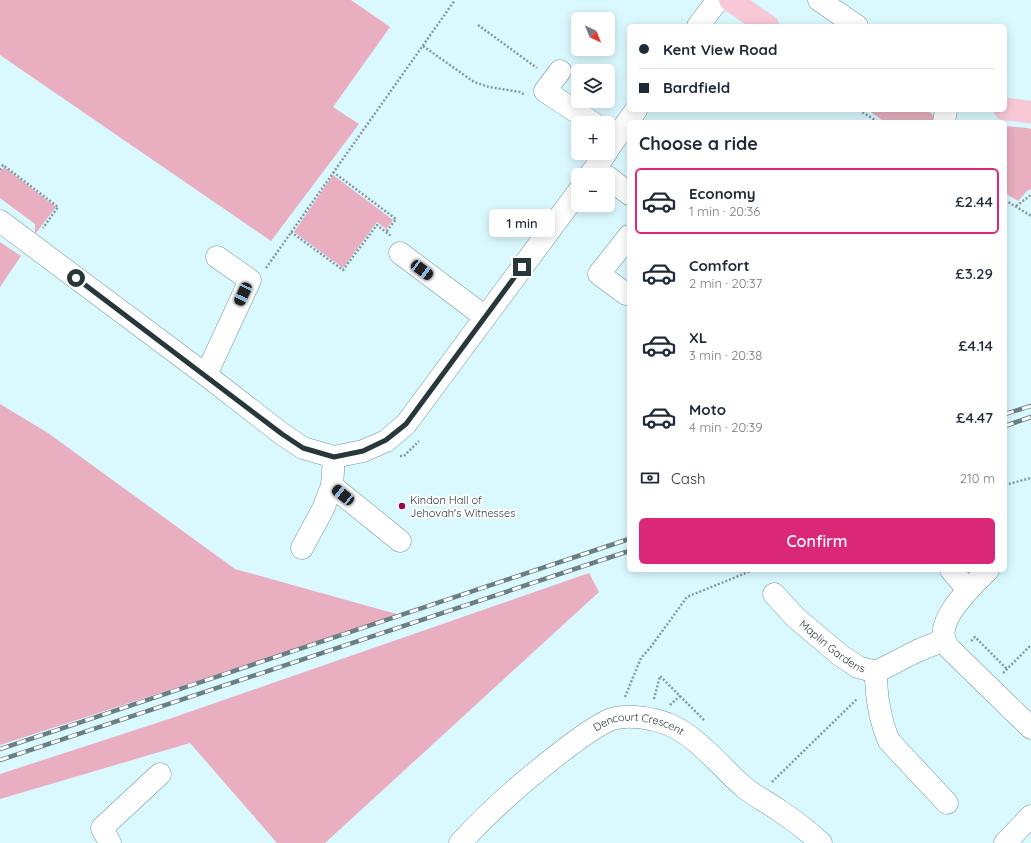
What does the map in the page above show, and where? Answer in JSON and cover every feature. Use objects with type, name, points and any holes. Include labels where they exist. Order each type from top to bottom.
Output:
[{"type":"main road","points":[[730,0],[765,24]]},
{"type":"main road","points":[[1007,109],[1031,112]]},
{"type":"street","points":[[700,24],[718,0]]},
{"type":"street","points":[[819,0],[854,24]]},
{"type":"street","points":[[560,71],[545,91],[582,116]]},
{"type":"street","points":[[615,143],[627,124]]},
{"type":"street","points":[[606,160],[627,191]]},
{"type":"street","points":[[0,221],[206,375],[282,434],[303,448],[334,457],[363,451],[386,440],[406,424],[571,201]]},
{"type":"street","points":[[626,294],[599,274],[627,239]]},
{"type":"street","points":[[396,245],[485,317]]},
{"type":"street","points":[[206,375],[250,280],[217,257]]},
{"type":"street","points":[[302,548],[323,509],[332,486],[334,457]]},
{"type":"street","points":[[332,486],[400,540]]},
{"type":"street","points":[[954,572],[968,590]]},
{"type":"street","points":[[986,572],[960,598],[950,613],[945,627],[944,640],[950,649],[1031,728]]},
{"type":"street","name":"Maplin Gardens","points":[[774,594],[796,618],[840,655],[876,677],[917,651],[944,640]]},
{"type":"street","points":[[876,677],[878,698],[889,741],[947,804]]},
{"type":"street","name":"Dencourt Crescent","points":[[460,843],[490,812],[534,773],[561,752],[589,732],[612,719],[630,717],[651,719],[669,725],[688,736],[749,791],[804,827],[821,843]]},
{"type":"street","points":[[110,843],[102,828],[160,774]]},
{"type":"street","points":[[1005,843],[1031,816]]},
{"type":"path","points":[[265,270],[455,0]]},
{"type":"path","points":[[478,26],[537,68],[533,74]]},
{"type":"path","points":[[423,46],[474,82],[520,92],[530,98]]},
{"type":"path","points":[[520,92],[524,86]]},
{"type":"path","points":[[862,112],[875,120]]},
{"type":"path","points":[[333,172],[396,219],[386,232]]},
{"type":"path","points":[[1016,206],[1031,195]]},
{"type":"path","points":[[1007,201],[1031,216]]},
{"type":"path","points":[[291,232],[343,270],[377,225],[386,232],[396,245]]},
{"type":"path","points":[[1007,484],[1031,478]]},
{"type":"path","points":[[624,702],[641,658],[687,597],[748,572]]},
{"type":"path","points":[[970,642],[975,637],[1007,669]]},
{"type":"path","points":[[1002,674],[1031,645]]},
{"type":"path","points":[[653,703],[660,676],[708,724]]},
{"type":"path","points":[[768,785],[876,677]]},
{"type":"shaded area","points":[[0,0],[351,0],[390,27],[333,107],[359,124],[271,241],[0,55]]},
{"type":"shaded area","points":[[871,112],[930,112],[935,120],[882,120]]},
{"type":"shaded area","points":[[1007,126],[1031,129],[1031,189],[1027,191],[1018,201],[1007,194]]},
{"type":"shaded area","points":[[4,167],[56,207],[36,233],[35,224],[0,198],[0,172]]},
{"type":"shaded area","points":[[333,175],[393,220],[386,229],[377,222],[343,268],[294,232]]},
{"type":"shaded area","points":[[0,242],[21,256],[0,287]]},
{"type":"shaded area","points":[[0,404],[48,433],[235,569],[400,615],[0,745]]},
{"type":"shaded area","points":[[589,573],[599,592],[325,843],[277,843],[190,743],[0,799],[0,774],[169,719]]},
{"type":"railway","points":[[1007,413],[1031,406]]},
{"type":"railway","points":[[1007,425],[1031,417]]},
{"type":"railway","points":[[0,749],[627,540]]},
{"type":"railway","points":[[0,760],[627,552]]},
{"type":"place","name":"Kindon Hall of Jehovah's Witnesses","points":[[402,506]]},
{"type":"route","points":[[76,278],[282,434],[303,448],[334,457],[363,451],[386,440],[406,424],[522,267]]}]
